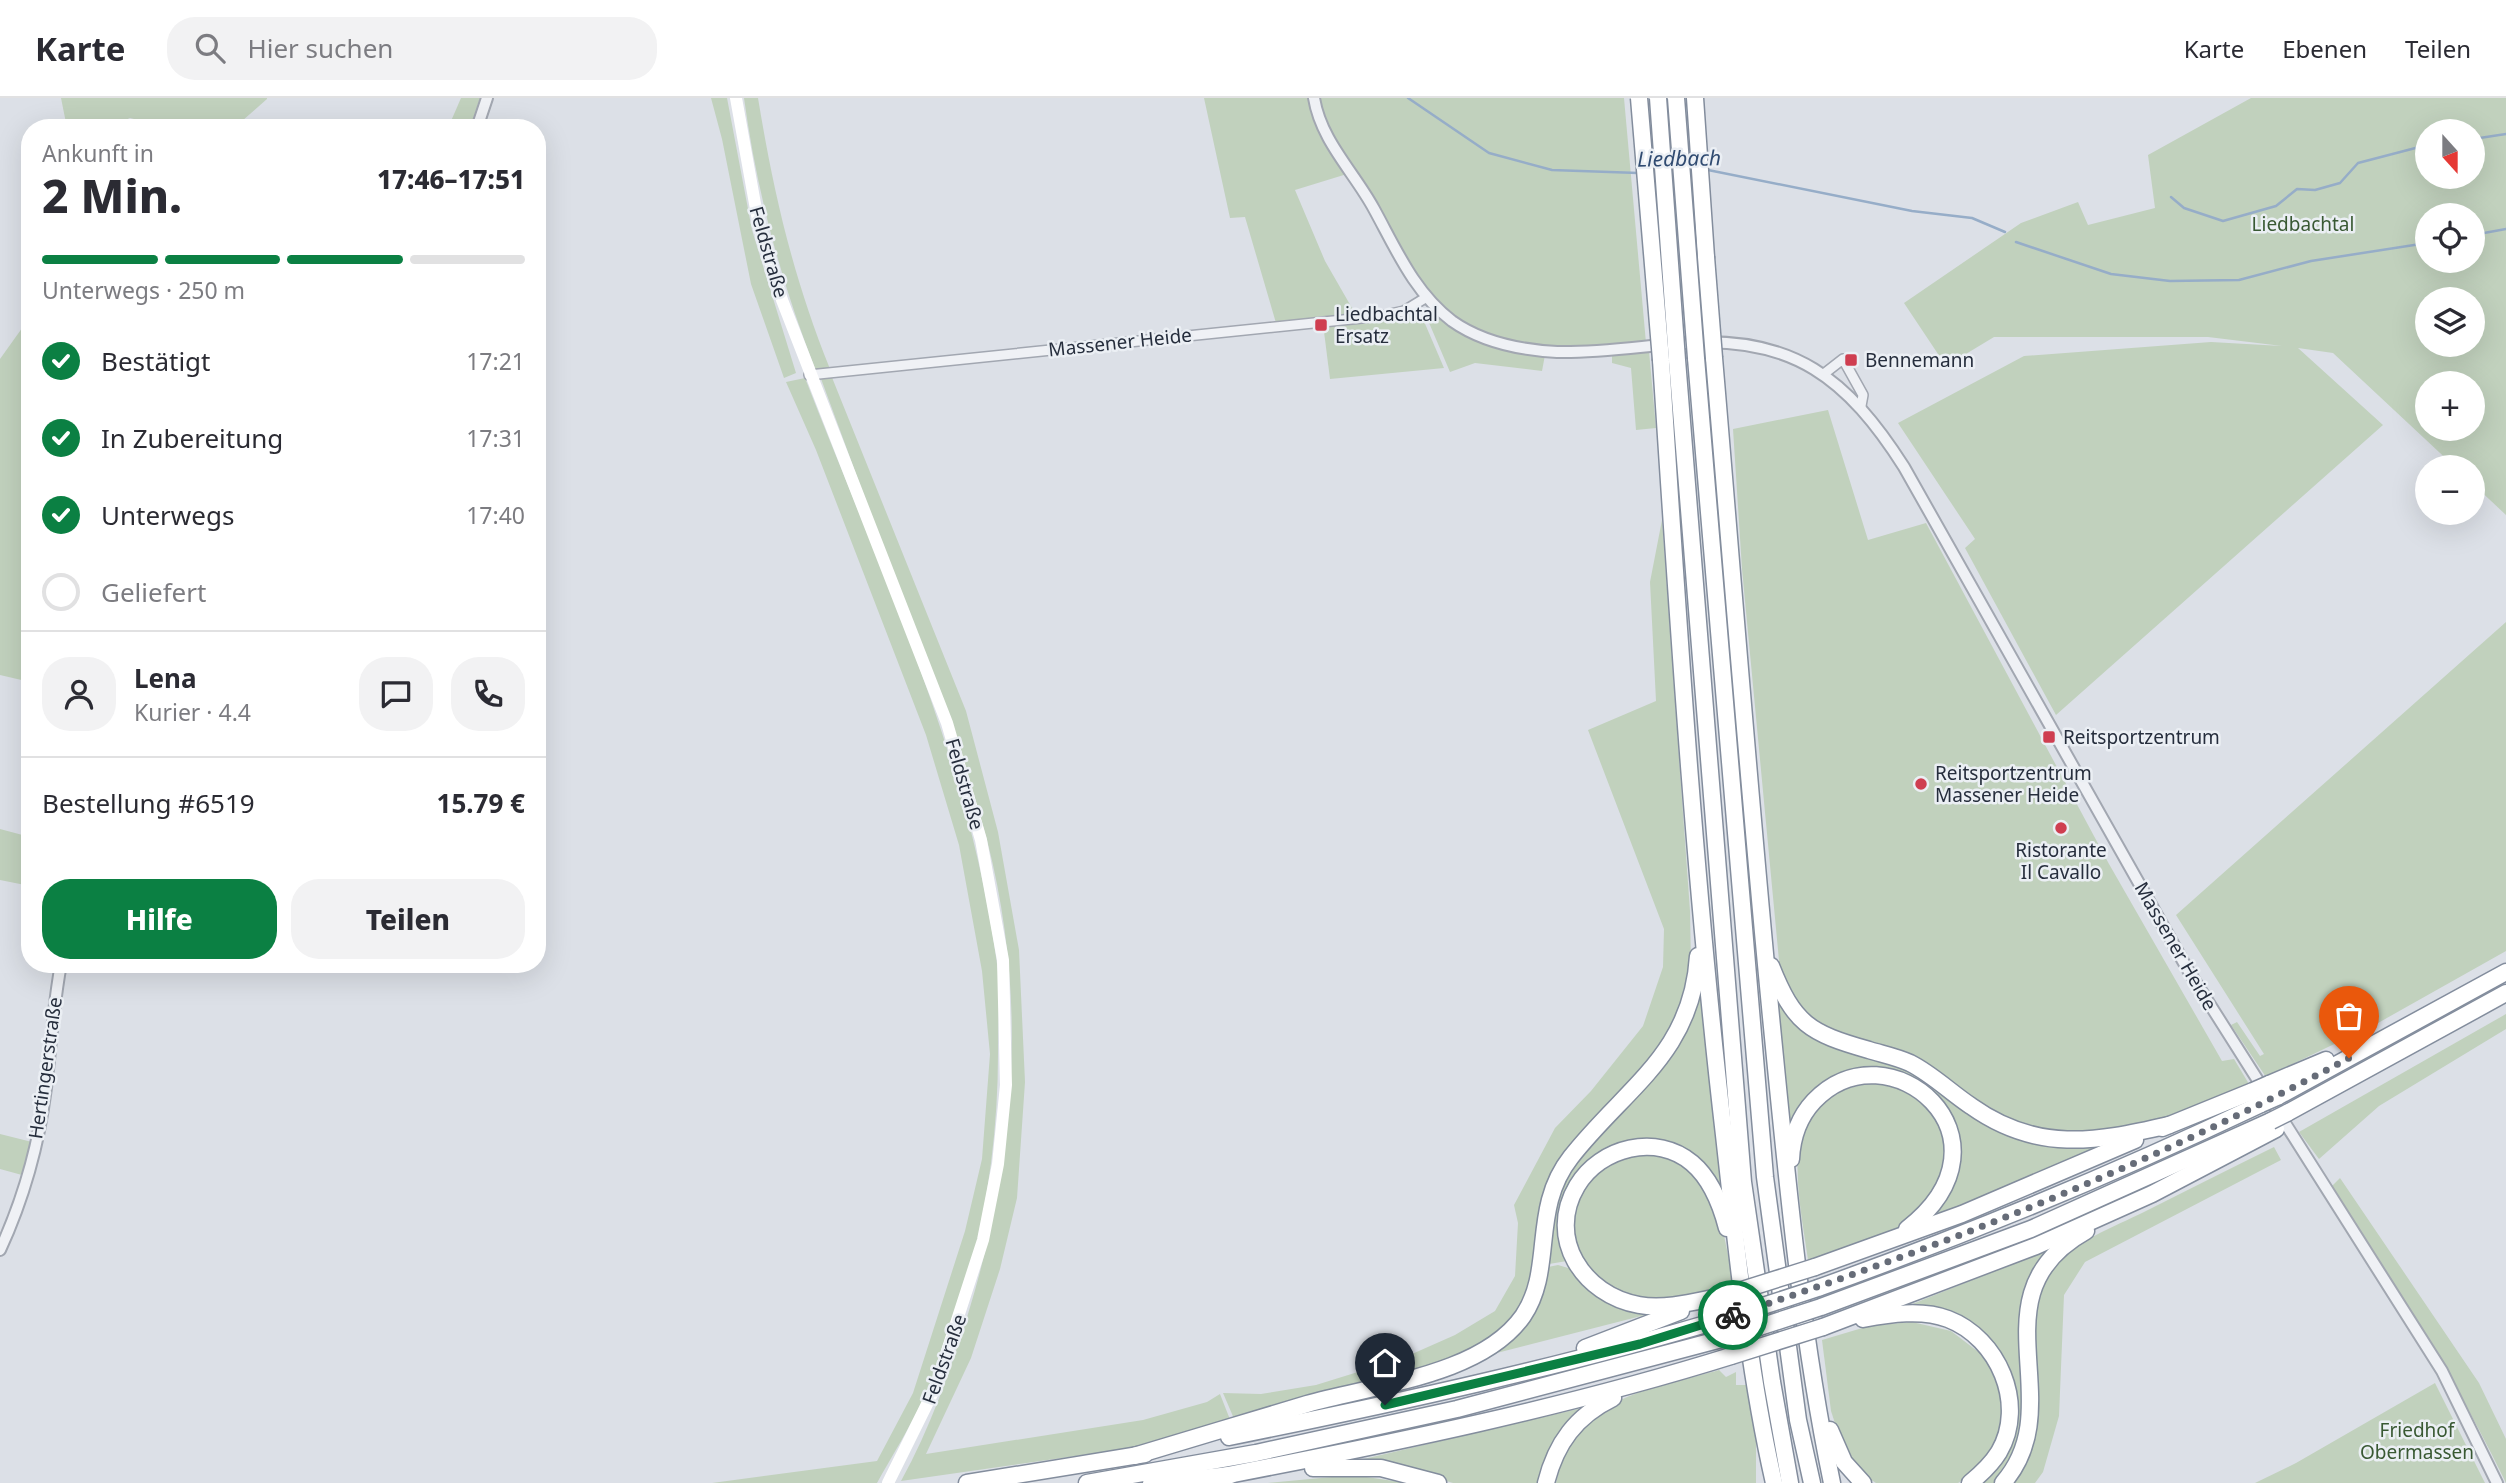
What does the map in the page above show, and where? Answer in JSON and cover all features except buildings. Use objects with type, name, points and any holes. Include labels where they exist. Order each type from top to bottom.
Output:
[{"type":"highway","points":[[1639,98],[1669,360],[1743,1182],[1772,1382],[1790,1483]]},
{"type":"highway","points":[[1658,98],[1669,360],[1700,915],[1740,1274],[1763,1437],[1774,1483]]},
{"type":"highway","points":[[1676,98],[1760,1135],[1798,1420],[1812,1483]]},
{"type":"highway","points":[[1695,98],[1760,909],[1788,1197],[1819,1418],[1832,1483]]},
{"type":"highway","points":[[1760,909],[1770,962],[1783,996],[1809,1027],[1831,1040],[1908,1062],[1995,1121],[2027,1135],[2085,1141],[2169,1125]]},
{"type":"highway","points":[[1135,1456],[1310,1403],[1401,1381],[1467,1359],[1505,1338],[1524,1314],[1538,1280],[1548,1197],[1564,1166],[1590,1132],[1635,1091],[1660,1061],[1685,1016],[1697,966],[1700,915]]},
{"type":"highway","points":[[967,1483],[1135,1456],[1411,1400],[1726,1318],[1818,1288],[2046,1201],[2397,1032],[2506,972]]},
{"type":"highway","points":[[2003,1483],[2024,1444],[2032,1410],[2026,1349],[2031,1291],[2056,1255],[2079,1236],[2506,993]]},
{"type":"highway","points":[[1788,1197],[1792,1144],[1808,1108],[1826,1089],[1854,1077],[1881,1075],[1904,1082],[1926,1095],[1942,1113],[1950,1130],[1955,1152],[1952,1171],[1933,1208],[1907,1229],[1868,1249]]},
{"type":"highway","points":[[1526,1372],[1723,1296],[1868,1249],[1962,1213],[2169,1125],[2257,1098]]},
{"type":"highway","points":[[1087,1483],[1256,1452],[1457,1409],[1729,1337],[1821,1307],[2031,1229],[2274,1125]]},
{"type":"highway","points":[[1723,1296],[1642,1306],[1604,1294],[1581,1271],[1572,1255],[1567,1216],[1578,1184],[1601,1160],[1634,1147],[1668,1150],[1683,1156],[1695,1165],[1716,1196],[1740,1274]]},
{"type":"highway","points":[[1223,1476],[1466,1429],[1654,1380],[1823,1327],[2036,1246],[2152,1194]]},
{"type":"highway","points":[[1823,1327],[1898,1314],[1934,1315],[1961,1326],[1990,1349],[2006,1381],[2010,1413],[2000,1450],[1987,1469],[1970,1483]]},
{"type":"highway","points":[[1812,1359],[1833,1441],[1843,1462],[1863,1483]]},
{"type":"highway","points":[[1546,1483],[1559,1444],[1583,1416],[1598,1405],[1654,1380]]},
{"type":"highway","points":[[1763,1437],[1764,1483]]},
{"type":"highway","points":[[1152,1483],[1336,1466],[1381,1468],[1437,1483]]},
{"type":"main road","name":"Feldstraße","points":[[737,98],[759,226],[809,375],[947,723],[981,840],[1003,960],[1006,1085],[998,1164],[984,1240],[935,1388],[888,1483]]},
{"type":"street","points":[[480,119],[487,98]]},
{"type":"street","name":"Massener Heide","points":[[1314,98],[1328,138],[1370,202],[1411,277],[1426,297],[1465,329],[1511,347],[1569,352],[1688,342],[1736,343],[1793,356],[1825,373],[1861,406],[1904,467],[2188,970],[2442,1371],[2497,1483]]},
{"type":"street","name":"Massener Heide","points":[[809,375],[1381,316],[1404,311],[1426,297]]},
{"type":"street","name":"Massener Heide","points":[[1825,373],[1843,359],[1863,395],[1861,406]]},
{"type":"street","name":"Hertingerstraße","points":[[0,1250],[27,1177],[39,1131],[51,1015],[59,973]]},
{"type":"green space","points":[[61,98],[267,98],[244,119],[65,119]]},
{"type":"green space","points":[[461,98],[480,98],[473,119],[452,119]]},
{"type":"green space","points":[[711,98],[727,98],[752,230],[796,373],[784,378],[751,284],[722,139]]},
{"type":"green space","points":[[744,98],[758,98],[786,235],[805,301],[830,369],[816,371],[792,304],[763,203]]},
{"type":"green space","points":[[1204,98],[1310,98],[1347,174],[1295,190],[1325,261],[1356,315],[1276,323],[1245,217],[1230,218]]},
{"type":"green space","points":[[1318,98],[1624,98],[1646,343],[1545,347],[1512,342],[1477,330],[1456,318],[1428,294],[1326,127]]},
{"type":"green space","name":"Liedbachtal","points":[[2251,98],[2506,98],[2506,515],[2485,495],[2485,455],[2442,455],[2427,441],[2485,441],[2485,371],[2415,371],[2415,430],[2333,353],[2298,348],[2383,425],[2056,715],[1965,548],[1975,539],[1898,423],[2024,356],[2211,342],[2282,346],[2208,337],[1994,337],[1946,366],[1904,303],[2021,223],[2078,202],[2088,225],[2155,208],[2148,155]]},
{"type":"green space","points":[[1430,307],[1457,328],[1483,341],[1511,350],[1545,355],[1542,371],[1475,363],[1450,372],[1424,311]]},
{"type":"green space","points":[[1420,312],[1444,368],[1330,379],[1323,324]]},
{"type":"green space","points":[[21,330],[21,680],[0,675],[0,359]]},
{"type":"green space","points":[[1649,351],[1656,428],[1636,430],[1631,368],[1612,363],[1612,354]]},
{"type":"green space","points":[[831,375],[966,711],[998,832],[1019,950],[1025,1082],[1017,1198],[1000,1269],[971,1358],[926,1454],[1143,1420],[1207,1402],[1220,1394],[1231,1422],[1132,1448],[901,1481],[939,1399],[968,1314],[984,1255],[1006,1137],[1012,1019],[1000,900],[982,821],[820,376]]},
{"type":"green space","points":[[805,378],[919,665],[966,813],[984,888],[998,974],[994,1137],[980,1228],[956,1316],[922,1401],[877,1483],[712,1483],[877,1461],[913,1393],[965,1231],[982,1159],[990,1054],[982,971],[959,845],[926,735],[816,450],[786,382]]},
{"type":"green space","name":"Reitsportzentrum Massener Heide","points":[[1828,410],[1868,540],[1926,523],[2109,864],[2222,1061],[2234,1059],[2249,1084],[2188,1110],[2130,1128],[2061,1134],[2017,1123],[1809,1019],[1795,1003],[1780,971],[1742,569],[1733,429]]},
{"type":"green space","points":[[1662,520],[1690,911],[1691,965],[1679,1015],[1656,1059],[1560,1163],[1543,1196],[1534,1280],[1521,1312],[1502,1334],[1465,1356],[1235,1421],[1223,1393],[1261,1394],[1316,1385],[1403,1358],[1455,1335],[1495,1311],[1515,1276],[1518,1223],[1514,1205],[1555,1128],[1591,1091],[1643,1026],[1663,967],[1664,929],[1588,730],[1656,701],[1650,582]]},
{"type":"green space","points":[[2506,622],[2506,951],[2378,1023],[2266,1077],[2231,1025],[2237,1022],[2260,1056],[2264,1054],[2176,915]]},
{"type":"green space","points":[[0,829],[21,835],[21,884],[0,880]]},
{"type":"green space","points":[[1703,977],[1723,1191],[1705,1169],[1682,1150],[1655,1139],[1640,1138],[1626,1142],[1573,1183],[1567,1261],[1543,1265],[1546,1237],[1567,1169],[1640,1092]]},
{"type":"green space","points":[[1775,990],[1789,1013],[1905,1065],[1993,1123],[2101,1145],[2103,1149],[1934,1216],[1949,1189],[1957,1150],[1906,1078],[1824,1087],[1789,1144]]},
{"type":"green space","points":[[2506,1014],[2506,1029],[2379,1106],[2319,1159],[2299,1132]]},
{"type":"green space","points":[[1876,1083],[1911,1094],[1929,1109],[1944,1143],[1944,1179],[1939,1190],[1923,1209],[1893,1232],[1858,1247],[1808,1260],[1798,1175],[1799,1148],[1806,1124],[1820,1105],[1843,1090]]},
{"type":"green space","points":[[0,1134],[32,1142],[22,1175],[0,1169]]},
{"type":"green space","points":[[2274,1147],[2281,1160],[2085,1262],[2064,1295],[2059,1416],[2043,1472],[2035,1483],[2012,1483],[2027,1457],[2035,1430],[2035,1318],[2041,1292],[2054,1268],[2062,1258],[2083,1242]]},
{"type":"green space","points":[[1651,1150],[1691,1167],[1720,1216],[1734,1284],[1688,1298],[1645,1302],[1595,1281],[1577,1253],[1571,1223],[1576,1198],[1603,1163]]},
{"type":"green space","points":[[2340,1178],[2479,1383],[2506,1439],[2506,1483],[2445,1369],[2332,1186]]},
{"type":"green space","points":[[2059,1245],[2024,1298],[2020,1331],[2026,1415],[2018,1446],[1997,1483],[1981,1483],[2017,1412],[1972,1325],[1905,1307]]},
{"type":"green space","points":[[1558,1265],[1575,1270],[1649,1314],[1485,1356],[1548,1267]]},
{"type":"green space","points":[[1912,1322],[1951,1331],[1985,1357],[2000,1391],[2002,1424],[1991,1450],[1973,1473],[1958,1483],[1876,1483],[1858,1471],[1843,1448],[1831,1411],[1822,1340],[1869,1326]]},
{"type":"green space","points":[[1719,1370],[1726,1377],[1736,1372],[1736,1385],[1746,1385],[1756,1441],[1756,1483],[1556,1483],[1567,1447],[1579,1429],[1595,1415],[1634,1394]]},
{"type":"green space","name":"Friedhof Obermassen","points":[[2435,1383],[2485,1483],[2255,1483],[2296,1463]]},
{"type":"green space","points":[[1582,1408],[1552,1446],[1542,1483],[1453,1483],[1411,1470],[1351,1462]]},
{"type":"green space","points":[[1353,1475],[1407,1483],[1268,1483]]},
{"type":"waterway","name":"Liedbach","points":[[1408,98],[1489,153],[1552,170],[1638,173]]},
{"type":"waterway","points":[[2485,137],[2506,134]]},
{"type":"waterway","points":[[2171,197],[2184,208],[2223,221],[2276,206],[2297,189],[2315,190],[2340,183],[2358,163],[2415,148]]},
{"type":"waterway","name":"Liedbach","points":[[1708,170],[1912,211],[1972,218],[2005,232]]},
{"type":"waterway","name":"Liedbach","points":[[2485,233],[2506,229]]},
{"type":"waterway","name":"Liedbach","points":[[2016,242],[2111,274],[2170,281],[2239,280],[2311,261],[2415,245]]},
{"type":"way so far","points":[[1733,1315],[1926,1249],[2116,1173],[2277,1097],[2349,1058]]},
{"type":"place","name":"Liedbachtal Ersatz","points":[[1321,325]]},
{"type":"place","name":"Bennemann","points":[[1851,360]]},
{"type":"place","name":"Reitsportzentrum","points":[[2049,737]]},
{"type":"place","name":"Reitsportzentrum Massener Heide","points":[[1921,784]]},
{"type":"place","name":"Ristorante Il Cavallo","points":[[2061,828]]},
{"type":"route","points":[[1385,1405],[1640,1344],[1733,1315]]}]
